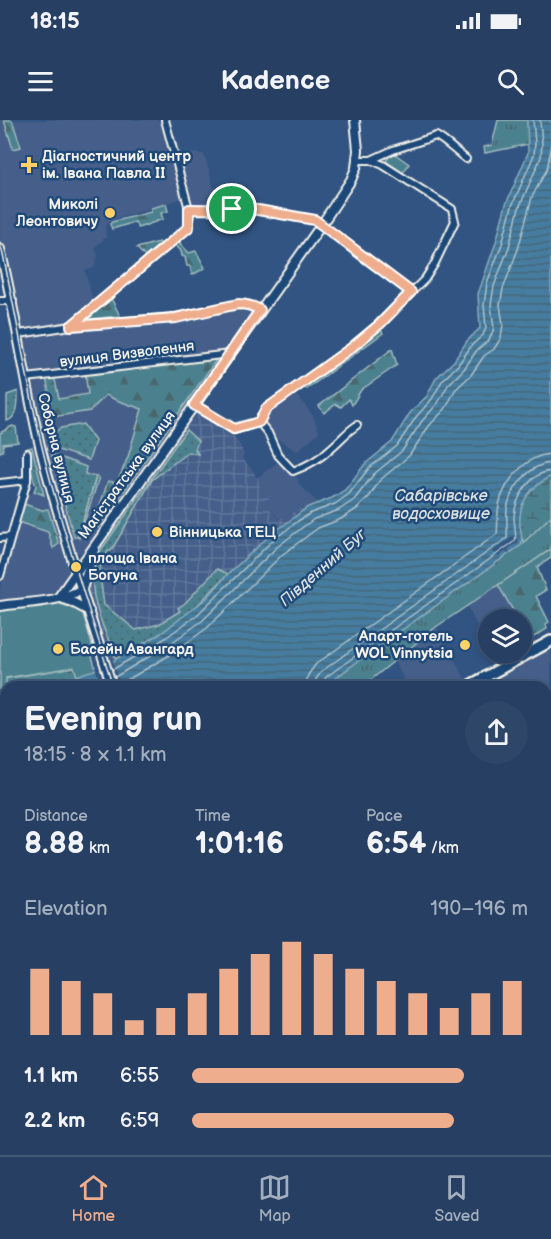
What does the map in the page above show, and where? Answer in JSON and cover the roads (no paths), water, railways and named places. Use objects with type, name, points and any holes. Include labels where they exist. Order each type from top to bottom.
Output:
[{"type":"main road","points":[[478,681],[551,641]]},
{"type":"street","points":[[71,326],[189,227],[189,209],[165,120]]},
{"type":"street","name":"Магістратська вулиця","points":[[58,598],[351,180],[358,160],[355,120]]},
{"type":"street","points":[[358,160],[371,160],[436,136],[466,159]]},
{"type":"street","points":[[194,405],[234,429],[259,422],[266,409],[351,348],[380,324],[425,279],[455,221],[453,209],[371,160]]},
{"type":"street","points":[[189,209],[258,210],[315,220],[411,292]]},
{"type":"street","name":"Соборна вулиця","points":[[0,249],[52,493],[110,681]]},
{"type":"street","points":[[0,301],[12,301]]},
{"type":"street","points":[[19,334],[71,326],[176,318],[238,304],[249,305],[260,310]]},
{"type":"street","name":"вулиця Визволення","points":[[26,378],[230,354]]},
{"type":"street","points":[[259,422],[268,433],[278,455],[293,471],[322,456],[344,434],[357,425]]},
{"type":"street","name":"Соборна вулиця","points":[[0,576],[27,480],[27,453]]},
{"type":"street","points":[[0,483],[27,480]]},
{"type":"street","points":[[0,538],[10,537]]},
{"type":"street","points":[[70,549],[81,553],[95,545]]},
{"type":"street","points":[[0,606],[58,598],[74,594],[82,589],[95,545]]},
{"type":"street","points":[[58,598],[89,611]]},
{"type":"water","name":"Сабарівське водосховище","points":[[527,120],[551,120],[551,476],[537,485],[524,502],[520,517],[521,545],[331,681],[68,681],[84,673],[106,667],[160,634],[207,598],[228,574],[268,537],[308,507],[332,498],[345,490],[365,464],[392,442],[410,413],[427,396],[436,378],[454,361],[467,341],[480,328],[478,294],[506,204],[528,153]]},
{"type":"tram line","points":[[0,242],[36,421],[50,477],[66,537],[111,681]]},
{"type":"place","name":"Діагностичний центр ім. Івана Павла II","points":[[29,165]]},
{"type":"place","name":"Миколі Леонтовичу","points":[[110,213]]},
{"type":"place","name":"Вінницька ТЕЦ","points":[[157,532]]},
{"type":"place","name":"площа Івана Богуна","points":[[76,567]]},
{"type":"place","name":"Апарт-готель WOL Vinnytsia","points":[[465,645]]},
{"type":"place","name":"Басейн Авангард","points":[[58,649]]},
{"type":"water label","name":"Південний Буг","points":[[323,568]]}]
